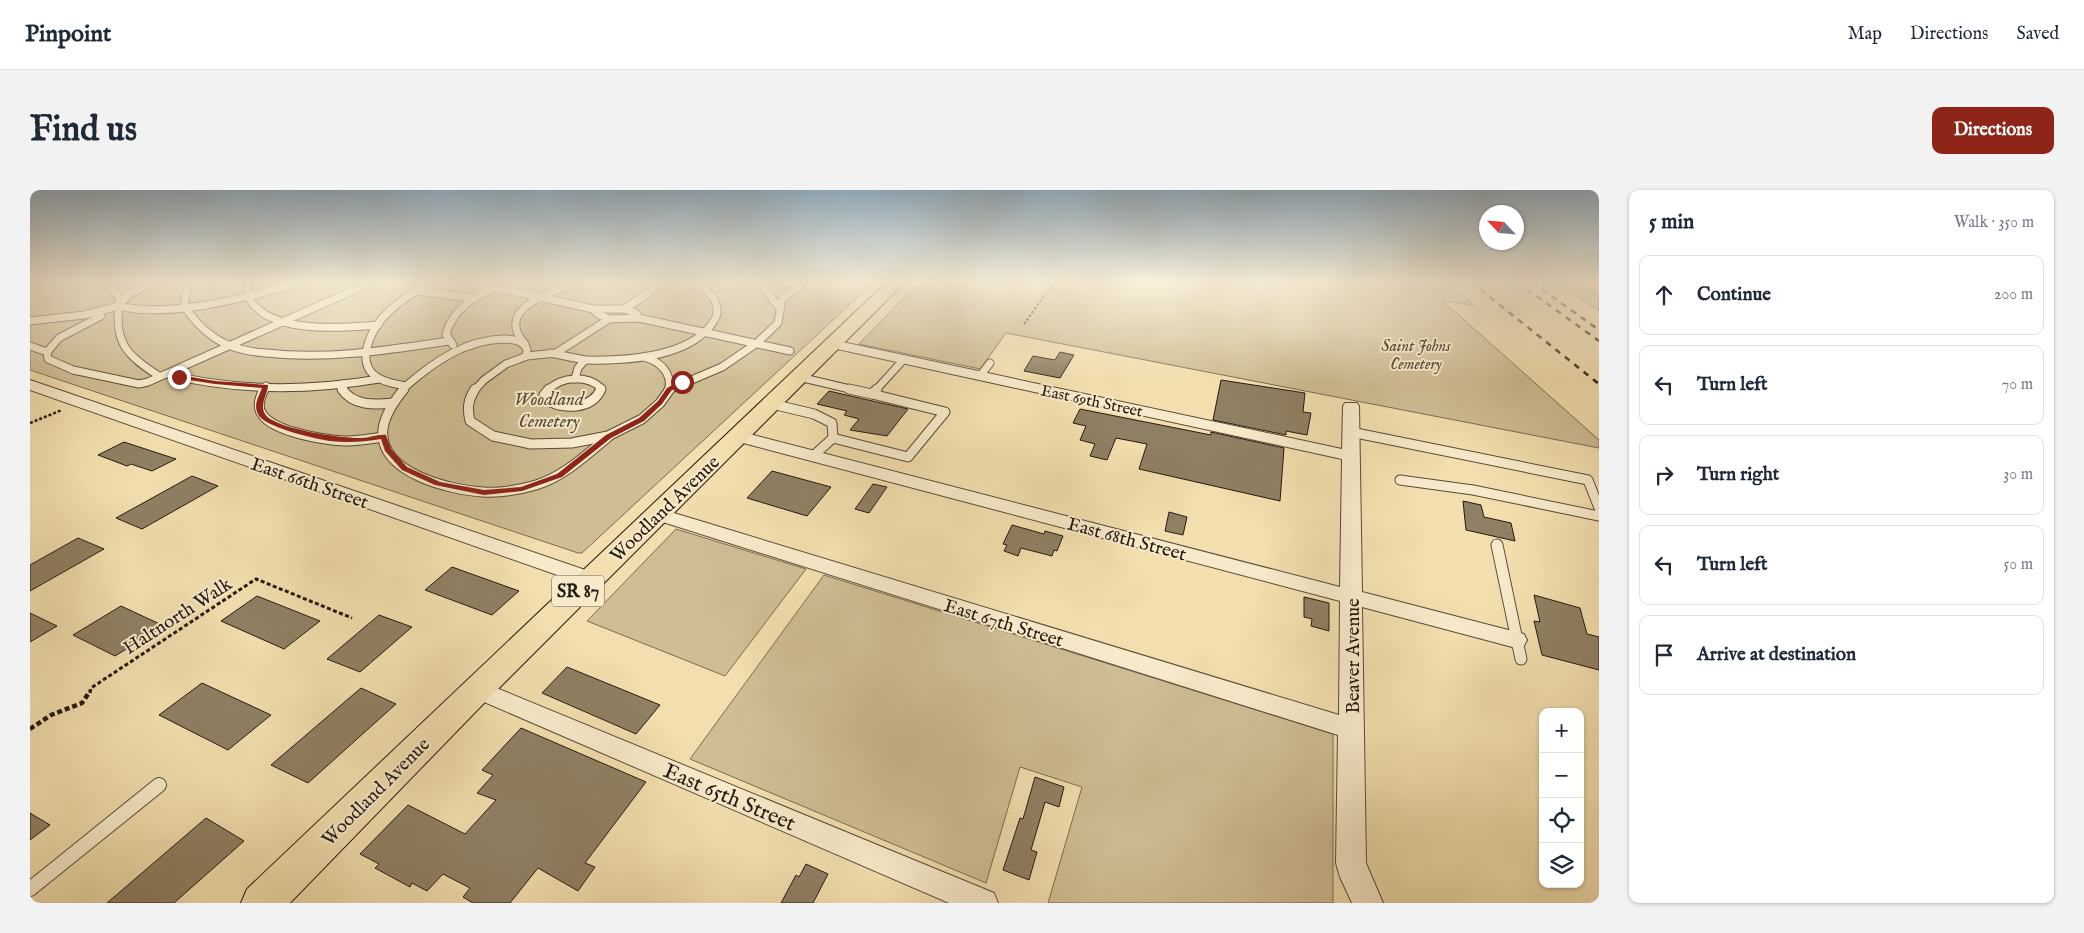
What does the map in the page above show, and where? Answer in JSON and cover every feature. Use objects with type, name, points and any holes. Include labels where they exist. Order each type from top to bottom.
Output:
[{"type":"main road","name":"Woodland Avenue","points":[[274,898],[477,689],[772,404],[795,364],[833,344],[863,315]]},
{"type":"street","name":"East 69th Street","points":[[833,344],[1352,456]]},
{"type":"street","name":"East 66th Street","points":[[30,385],[590,579]]},
{"type":"street","name":"Beaver Avenue","points":[[1351,406],[1351,863],[1368,903]]},
{"type":"street","name":"East 68th Street","points":[[738,436],[1352,596],[1519,649]]},
{"type":"street","name":"East 67th Street","points":[[657,514],[1352,729]]},
{"type":"street","name":"East 65th Street","points":[[477,689],[983,903]]},
{"type":"lane","points":[[30,321],[81,315]]},
{"type":"lane","points":[[102,315],[59,338],[47,352],[48,359],[73,370],[139,384],[297,315]]},
{"type":"lane","points":[[117,315],[116,329],[123,346],[132,358],[163,375],[208,382],[266,386],[344,384],[379,379]]},
{"type":"lane","points":[[189,315],[202,329],[229,345],[243,350],[287,355],[327,355],[366,352],[449,341]]},
{"type":"lane","points":[[271,315],[284,321],[326,328],[378,325]]},
{"type":"lane","points":[[386,315],[378,325],[366,352],[366,366],[369,372],[379,379],[406,386]]},
{"type":"lane","points":[[454,315],[450,320],[446,334],[449,341],[457,349]]},
{"type":"lane","points":[[517,315],[514,319],[514,327],[528,349],[526,356]]},
{"type":"lane","points":[[601,315],[609,319],[639,318],[757,343],[795,364],[872,394],[944,412],[908,457],[832,438]]},
{"type":"lane","points":[[657,356],[667,373],[671,385],[660,402],[642,419],[608,436],[571,468],[551,480],[522,489],[484,492],[438,484],[405,468],[388,450],[383,437],[385,424],[393,404],[406,386],[430,366],[457,349],[478,342],[512,340],[554,354],[585,360],[608,361],[657,356],[703,332],[718,315]]},
{"type":"lane","points":[[669,389],[722,366],[757,343],[778,323],[779,315]]},
{"type":"lane","points":[[608,436],[572,443],[531,444],[493,436],[470,421],[467,403],[477,386],[507,364],[526,356],[554,354],[609,319]]},
{"type":"lane","points":[[30,346],[47,352]]},
{"type":"lane","points":[[575,379],[579,364],[585,360]]},
{"type":"lane","points":[[872,394],[904,360]]},
{"type":"lane","points":[[980,376],[990,363]]},
{"type":"lane","points":[[575,379],[593,381],[601,388],[600,393],[590,401],[573,406],[555,405],[545,399],[544,395],[551,386],[575,379]]},
{"type":"lane","points":[[344,384],[342,389],[352,400],[375,404],[393,404]]},
{"type":"lane","points":[[266,386],[259,402],[261,414],[266,420],[277,425],[329,439],[362,440],[383,437]]},
{"type":"lane","points":[[772,404],[814,414],[832,423],[832,438],[814,456]]},
{"type":"lane","points":[[1351,432],[1588,480],[1599,508]]},
{"type":"lane","points":[[1400,480],[1474,490],[1599,516]]},
{"type":"lane","points":[[1497,545],[1519,649]]},
{"type":"lane","points":[[30,889],[159,784]]},
{"type":"path","points":[[1024,324],[1030,315]]},
{"type":"path","points":[[30,423],[67,407]]},
{"type":"path","name":"Haltnorth Walk","points":[[30,729],[52,714],[76,708],[90,696],[91,688],[256,579],[352,618]]},
{"type":"green space","name":"Woodland Cemetery","points":[[30,315],[838,315],[582,553],[30,370]]},
{"type":"green space","name":"Saint Johns Cemetery","points":[[887,315],[1459,315],[1599,440],[1599,448],[1006,333],[980,369],[859,344]]},
{"type":"green space","points":[[676,529],[806,569],[725,676],[587,621]]},
{"type":"green space","points":[[824,575],[1333,734],[1333,903],[1048,903],[1082,787],[1020,767],[986,883],[690,759]]},
{"type":"building","points":[[1060,352],[1074,355],[1060,378],[1024,371],[1033,356],[1055,360]]},
{"type":"building","points":[[1221,380],[1305,393],[1303,412],[1311,413],[1307,435],[1286,431],[1286,435],[1213,420]]},
{"type":"building","points":[[829,391],[908,409],[887,436],[850,430],[859,419],[844,415],[847,411],[817,404]]},
{"type":"building","points":[[1080,409],[1211,435],[1211,432],[1284,448],[1280,501],[1139,469],[1147,444],[1116,438],[1107,460],[1090,456],[1095,444],[1080,440],[1086,426],[1073,423]]},
{"type":"building","points":[[124,442],[176,459],[152,471],[131,464],[127,466],[98,455]]},
{"type":"building","points":[[772,471],[831,487],[807,516],[747,498]]},
{"type":"building","points":[[192,476],[218,486],[142,529],[116,518]]},
{"type":"building","points":[[873,484],[887,487],[869,513],[855,509]]},
{"type":"building","points":[[1463,501],[1481,505],[1484,517],[1511,523],[1515,541],[1466,530]]},
{"type":"building","points":[[1169,512],[1187,517],[1183,535],[1165,531]]},
{"type":"building","points":[[1012,525],[1044,534],[1045,531],[1063,536],[1057,551],[1054,550],[1052,556],[1021,548],[1018,556],[1004,551],[1007,545],[1003,544]]},
{"type":"building","points":[[78,538],[104,549],[30,591],[30,565]]},
{"type":"building","points":[[452,567],[519,591],[492,615],[425,590]]},
{"type":"building","points":[[1534,595],[1580,608],[1587,634],[1599,637],[1599,670],[1542,655],[1534,621],[1540,622]]},
{"type":"building","points":[[257,596],[320,621],[284,649],[221,621]]},
{"type":"building","points":[[1304,597],[1329,603],[1329,631],[1311,626],[1312,619],[1304,617]]},
{"type":"building","points":[[121,606],[164,626],[115,656],[73,635]]},
{"type":"building","points":[[30,613],[57,626],[30,642]]},
{"type":"building","points":[[379,615],[412,627],[360,672],[327,659]]},
{"type":"building","points":[[567,667],[660,705],[636,734],[542,693]]},
{"type":"building","points":[[202,683],[271,715],[228,750],[159,715]]},
{"type":"building","points":[[361,688],[396,704],[308,783],[271,765]]},
{"type":"building","points":[[521,728],[646,782],[585,863],[595,867],[578,891],[538,868],[510,903],[473,903],[463,897],[470,888],[443,874],[427,891],[412,883],[410,887],[375,868],[379,864],[360,854],[408,805],[465,834],[496,800],[477,793],[493,775],[482,770]]},
{"type":"building","points":[[1035,777],[1064,787],[1059,807],[1045,802],[1031,850],[1037,852],[1029,880],[1003,870],[1020,818],[1023,819]]},
{"type":"building","points":[[30,813],[50,825],[30,840]]},
{"type":"building","points":[[206,818],[244,841],[174,903],[107,903]]},
{"type":"building","points":[[806,864],[828,874],[813,903],[781,903],[796,875],[799,877]]},
{"type":"railway","points":[[1513,315],[1599,384]]},
{"type":"railway","points":[[1563,315],[1599,341]]},
{"type":"railway","points":[[1578,315],[1599,330]]},
{"type":"route","points":[[179,377],[201,381],[266,386],[259,402],[261,414],[266,420],[289,430],[329,439],[345,441],[383,437],[388,450],[405,468],[438,484],[484,492],[522,489],[560,476],[608,436],[642,419],[660,402],[669,389],[682,382]]}]
